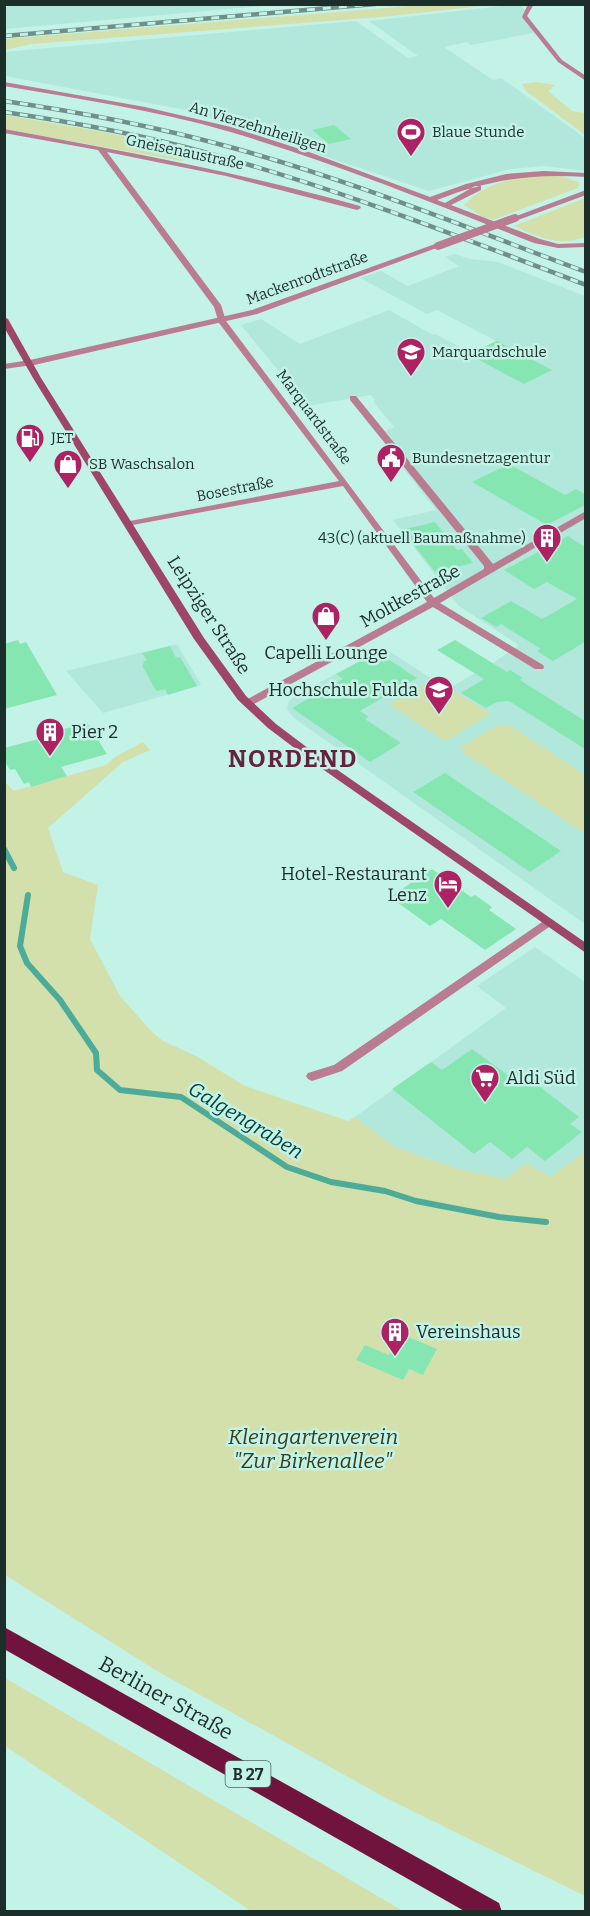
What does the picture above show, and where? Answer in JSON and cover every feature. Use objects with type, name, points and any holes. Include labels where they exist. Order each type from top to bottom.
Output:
[{"type":"highway","name":"Berliner Straße","points":[[4,1637],[490,1911]]},
{"type":"main road","name":"Leipziger Straße","points":[[4,319],[203,644],[248,703],[267,722],[317,760],[585,949]]},
{"type":"street","points":[[531,4],[524,16],[560,61],[585,79]]},
{"type":"street","points":[[552,4],[558,4]]},
{"type":"street","name":"An Vierzehnheiligen","points":[[4,84],[191,120],[230,130],[429,200],[537,242],[558,246],[585,245]]},
{"type":"street","name":"Gneisenaustraße","points":[[4,131],[100,148],[291,188],[357,208]]},
{"type":"street","name":"Marquardstraße","points":[[100,148],[219,310],[222,321],[433,603],[539,667]]},
{"type":"street","points":[[429,200],[491,178],[534,172],[585,175]]},
{"type":"street","points":[[444,206],[484,186],[516,174]]},
{"type":"street","points":[[572,174],[585,181]]},
{"type":"street","name":"Mackenrodtstraße","points":[[4,367],[257,312],[585,192]]},
{"type":"street","points":[[353,398],[489,566],[489,571]]},
{"type":"street","name":"Bosestraße","points":[[130,524],[345,483]]},
{"type":"street","name":"Moltkestraße","points":[[248,703],[433,603],[585,514]]},
{"type":"street","points":[[312,1076],[338,1068],[548,922]]},
{"type":"shaded area","points":[[5,4],[274,4],[274,5],[5,29]]},
{"type":"shaded area","points":[[521,5],[538,32],[471,45],[467,42],[444,47],[493,80],[501,78],[585,138],[585,171],[544,166],[511,169],[429,191],[186,110],[5,76],[4,52],[356,21],[408,58],[418,56],[369,21]]},
{"type":"shaded area","points":[[455,254],[470,259],[498,262],[585,296],[585,924],[294,718],[287,709],[289,701],[295,696],[384,648],[448,689],[519,645],[459,606],[393,520],[436,510],[388,449],[392,439],[385,431],[394,427],[373,401],[375,400],[371,395],[307,406],[241,325],[261,319],[300,344],[389,310],[433,335],[472,353],[496,341],[437,310],[427,314],[360,278],[381,271],[408,286],[459,266],[445,257]]},
{"type":"shaded area","points":[[177,644],[201,685],[103,713],[66,671]]},
{"type":"shaded area","points":[[535,947],[585,982],[585,1152],[550,1177],[506,1179],[458,1169],[395,1147],[355,1117],[506,1008],[477,986]]},
{"type":"green space","points":[[423,5],[482,6],[381,17],[31,44],[5,50],[5,39]]},
{"type":"green space","points":[[537,82],[555,85],[548,91],[572,111],[585,113],[585,135],[526,91],[522,84]]},
{"type":"green space","points":[[4,115],[104,132],[194,153],[191,158],[181,161],[5,129]]},
{"type":"green space","points":[[537,175],[562,176],[580,183],[578,188],[493,220],[483,217],[464,205],[480,192],[497,183]]},
{"type":"green space","points":[[585,198],[585,237],[557,241],[540,237],[514,226]]},
{"type":"green space","points":[[433,679],[491,714],[445,741],[389,704]]},
{"type":"green space","points":[[498,725],[509,725],[585,775],[585,834],[462,752],[462,746]]},
{"type":"green space","name":"Kleingartenverein \"Zur Birkenallee\"","points":[[143,742],[150,750],[123,762],[48,828],[63,872],[98,885],[90,939],[120,996],[152,1032],[163,1041],[196,1056],[245,1086],[348,1121],[355,1117],[395,1147],[458,1169],[506,1179],[527,1163],[550,1177],[585,1152],[585,1896],[386,1798],[157,1671],[5,1575],[4,781],[14,791],[106,765],[115,757]]},
{"type":"green space","points":[[5,1678],[403,1911],[251,1911],[5,1746]]},
{"type":"building","points":[[334,125],[351,139],[329,144],[312,130]]},
{"type":"building","points":[[497,341],[552,370],[524,384],[468,354]]},
{"type":"building","points":[[509,464],[565,495],[576,489],[585,494],[585,505],[547,525],[472,482]]},
{"type":"building","points":[[435,522],[457,550],[462,549],[473,563],[435,572],[402,530]]},
{"type":"building","points":[[568,536],[585,547],[585,642],[553,661],[537,651],[541,649],[501,624],[496,627],[481,618],[511,601],[542,619],[577,599],[547,582],[534,589],[504,570]]},
{"type":"building","points":[[18,640],[20,644],[26,642],[57,695],[4,709],[4,644]]},
{"type":"building","points":[[455,640],[507,672],[510,670],[523,678],[520,680],[585,721],[585,749],[509,701],[497,702],[486,708],[461,693],[484,679],[437,650]]},
{"type":"building","points":[[170,646],[176,658],[180,657],[197,686],[168,695],[165,689],[156,691],[142,665],[147,660],[142,653]]},
{"type":"building","points":[[377,652],[417,678],[360,711],[369,717],[365,719],[401,743],[370,762],[292,708],[343,679],[336,674]]},
{"type":"building","name":"Pier 2","points":[[87,723],[107,754],[61,767],[67,776],[31,787],[29,782],[24,784],[15,769],[10,770],[4,760],[4,748],[66,732],[64,729]]},
{"type":"building","points":[[445,773],[561,851],[530,872],[413,792]]},
{"type":"building","name":"Hotel-Restaurant Lenz","points":[[432,869],[471,897],[475,895],[492,907],[489,910],[516,929],[485,950],[441,919],[430,926],[390,897]]},
{"type":"building","name":"Aldi Süd","points":[[472,1049],[509,1076],[518,1070],[579,1117],[570,1124],[582,1132],[545,1161],[527,1147],[512,1159],[490,1142],[474,1154],[392,1089],[431,1062],[442,1070]]},
{"type":"building","name":"Vereinshaus","points":[[401,1334],[437,1349],[423,1375],[409,1369],[403,1380],[356,1360],[365,1345],[389,1355]]},
{"type":"waterway","name":"Galgengraben","points":[[4,849],[14,868]]},
{"type":"waterway","name":"Galgengraben","points":[[28,895],[20,946],[27,963],[60,1000],[96,1053],[97,1070],[120,1090],[181,1097],[287,1167],[331,1182],[385,1191],[416,1201],[499,1217],[546,1222]]},
{"type":"railway","points":[[4,36],[375,4]]},
{"type":"railway","points":[[4,101],[143,126],[272,159],[407,205],[586,272]]},
{"type":"railway","points":[[4,112],[130,134],[253,166],[396,214],[586,285]]},
{"type":"place","name":"Blaue Stunde","points":[[411,158]]},
{"type":"place","name":"Marquardschule","points":[[411,378]]},
{"type":"place","name":"JET","points":[[30,464]]},
{"type":"place","name":"Bundesnetzagentur","points":[[391,484]]},
{"type":"place","name":"SB Waschsalon","points":[[68,490]]},
{"type":"place","name":"43(C) (aktuell Baumaßnahme)","points":[[547,564]]},
{"type":"place","name":"Capelli Lounge","points":[[326,642]]},
{"type":"place","name":"Hochschule Fulda","points":[[439,716]]},
{"type":"place","name":"Pier 2","points":[[50,758]]},
{"type":"place","name":"Hotel-Restaurant Lenz","points":[[448,910]]},
{"type":"place","name":"Aldi Süd","points":[[485,1104]]},
{"type":"place","name":"Vereinshaus","points":[[395,1358]]},
{"type":"district","name":"NORDEND","points":[[293,759]]}]
